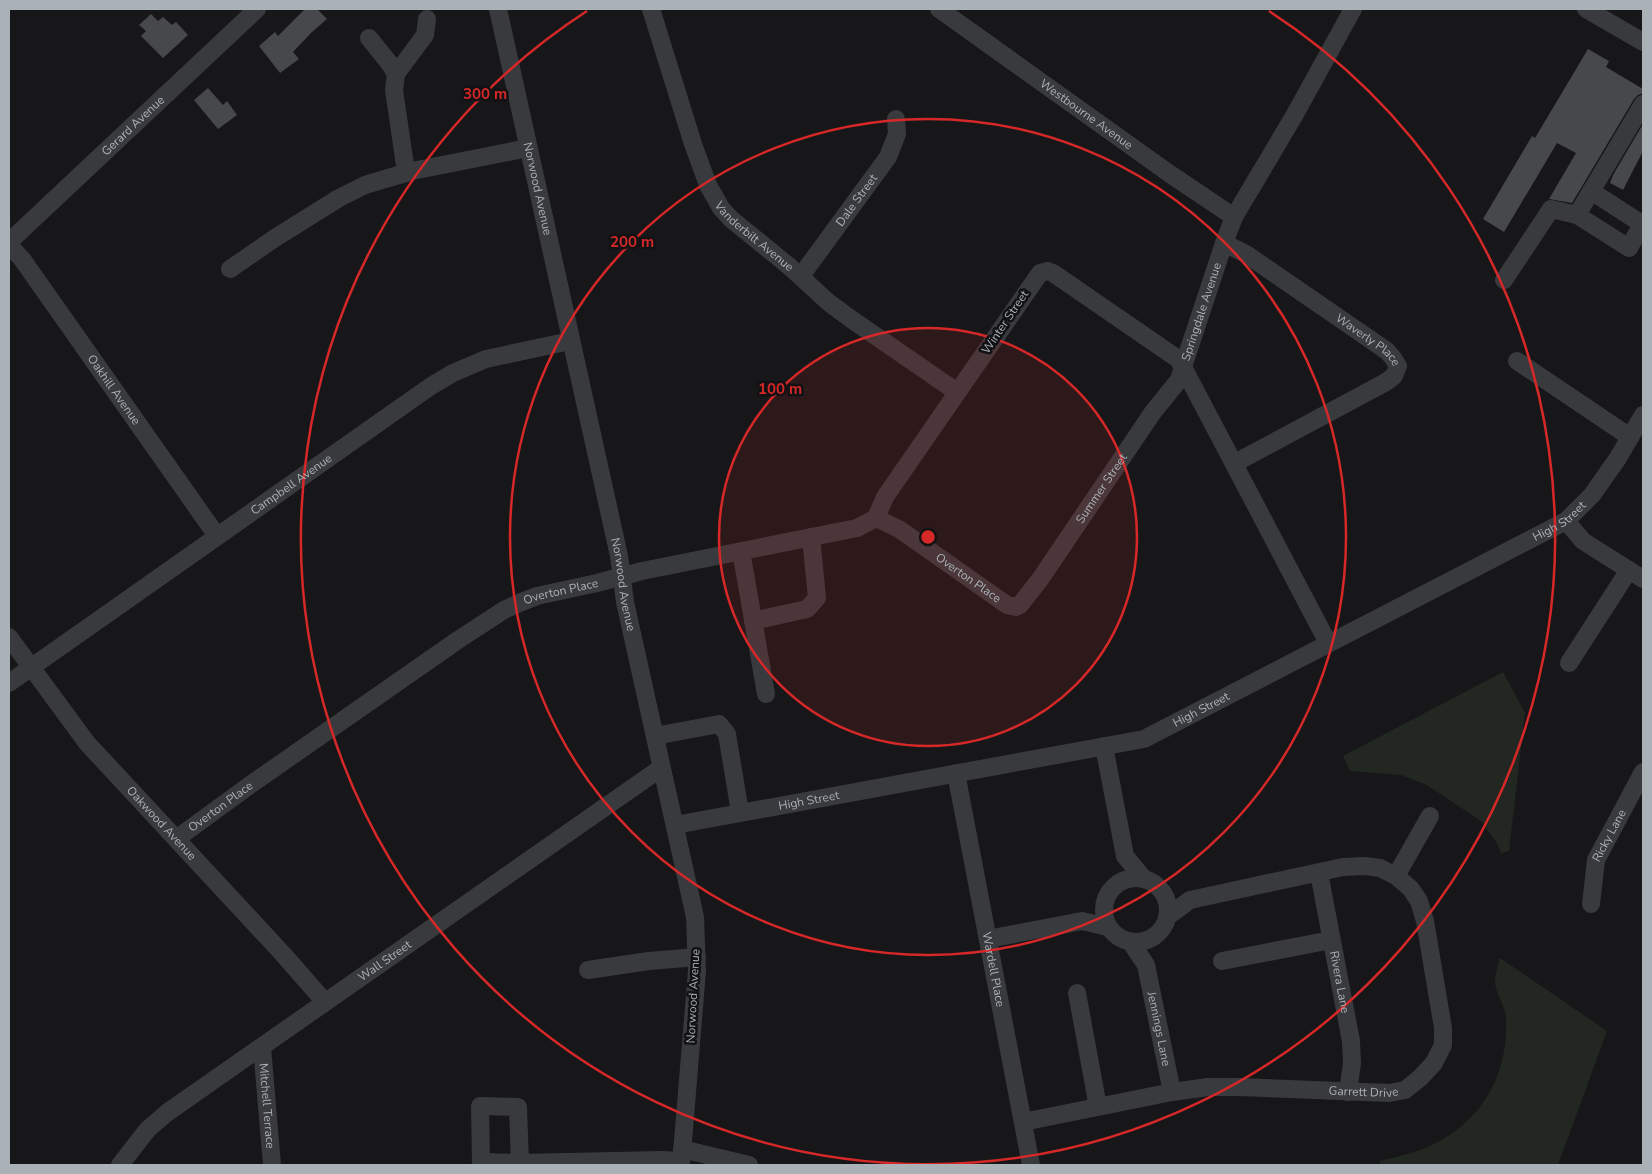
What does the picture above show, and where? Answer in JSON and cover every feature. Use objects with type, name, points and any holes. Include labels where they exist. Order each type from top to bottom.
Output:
[{"type":"street","name":"Gerard Avenue","points":[[9,244],[258,9]]},
{"type":"street","name":"Norwood Avenue","points":[[498,9],[619,556],[626,602],[695,917],[697,957],[681,1158]]},
{"type":"street","name":"Vanderbilt Avenue","points":[[651,9],[693,144],[714,198],[731,219],[801,276],[828,302],[957,392]]},
{"type":"street","name":"Westbourne Avenue","points":[[939,9],[1170,174],[1234,217]]},
{"type":"street","name":"Springdale Avenue","points":[[1328,643],[1183,367],[1234,217],[1294,116],[1353,9]]},
{"type":"street","points":[[1594,11],[1643,42]]},
{"type":"street","points":[[406,172],[394,90],[396,74],[425,35],[427,19]]},
{"type":"street","points":[[369,38],[396,74]]},
{"type":"street","points":[[1577,215],[1643,104]]},
{"type":"street","name":"Dale Street","points":[[801,276],[888,157],[897,134],[896,119]]},
{"type":"street","points":[[230,269],[339,198],[365,185],[406,172],[528,148]]},
{"type":"street","points":[[1504,280],[1551,209],[1577,215],[1629,248],[1642,224],[1591,191]]},
{"type":"street","name":"Waverly Place","points":[[1224,243],[1246,254],[1387,351],[1398,366],[1394,376],[1386,382],[1235,463]]},
{"type":"street","name":"Oakhill Avenue","points":[[9,244],[28,267],[217,536]]},
{"type":"street","name":"Winter Street","points":[[876,518],[884,496],[1040,273],[1053,273],[1178,359],[1183,367]]},
{"type":"street","name":"Campbell Avenue","points":[[9,683],[423,392],[453,373],[486,359],[570,341]]},
{"type":"street","points":[[1517,361],[1630,436]]},
{"type":"street","name":"Summer Street","points":[[1016,607],[1026,599],[1153,412],[1179,380],[1183,367]]},
{"type":"street","name":"High Street","points":[[675,825],[1144,739],[1566,521],[1592,495],[1643,415]]},
{"type":"street","name":"Overton Place","points":[[176,839],[458,640],[504,610],[537,596],[642,570],[856,528],[876,518],[898,530],[1007,605],[1016,607]]},
{"type":"street","points":[[1566,521],[1582,541],[1636,574],[1569,663]]},
{"type":"street","points":[[753,621],[807,609],[817,598],[811,537]]},
{"type":"street","points":[[741,551],[766,694]]},
{"type":"street","name":"Oakwood Avenue","points":[[9,637],[87,743],[325,1002]]},
{"type":"street","points":[[655,736],[719,724],[727,734],[740,812]]},
{"type":"street","points":[[1104,746],[1125,856],[1118,883]]},
{"type":"street","name":"Wall Street","points":[[120,1165],[148,1129],[161,1118],[661,768]]},
{"type":"street","name":"Ricky Lane","points":[[1590,904],[1596,860],[1643,772]]},
{"type":"street","name":"Wardell Place","points":[[956,773],[1031,1165]]},
{"type":"street","points":[[1396,876],[1430,816]]},
{"type":"street","points":[[1125,856],[1144,879]]},
{"type":"street","name":"Garrett Drive","points":[[1023,1122],[1172,1092],[1208,1087],[1389,1093],[1405,1090],[1420,1078],[1434,1063],[1442,1045],[1443,1028],[1425,921],[1419,901],[1411,889],[1396,876],[1380,868],[1365,866],[1343,867],[1190,900],[1167,917],[1160,931],[1153,936]]},
{"type":"street","name":"Rivera Lane","points":[[1319,873],[1351,1041],[1352,1063],[1348,1092]]},
{"type":"street","points":[[1082,921],[1104,903],[1111,888],[1118,883],[1126,879],[1144,879]]},
{"type":"street","name":"Garrett Drive","points":[[1144,879],[1162,891],[1190,900]]},
{"type":"street","points":[[1162,891],[1168,908],[1167,917]]},
{"type":"street","points":[[1104,903],[1105,919],[1108,926],[1121,938],[1130,941],[1146,940],[1153,936]]},
{"type":"street","points":[[988,939],[1082,921],[1108,926]]},
{"type":"street","name":"Jennings Lane","points":[[1146,965],[1153,936]]},
{"type":"street","points":[[1222,961],[1331,940]]},
{"type":"street","name":"Jennings Lane","points":[[1130,941],[1146,965],[1172,1092]]},
{"type":"street","points":[[588,970],[649,961],[697,957]]},
{"type":"street","points":[[1077,993],[1098,1107]]},
{"type":"street","name":"Mitchell Terrace","points":[[262,1047],[272,1165]]},
{"type":"street","points":[[520,1163],[518,1106],[480,1106],[480,1162],[520,1163],[681,1158],[749,1165]]},
{"type":"shaded area","points":[[1503,672],[1525,713],[1509,851],[1501,853],[1497,843],[1481,821],[1427,785],[1401,775],[1350,771],[1343,756]]},
{"type":"shaded area","points":[[1500,958],[1607,1031],[1558,1165],[1380,1165],[1380,1161],[1409,1154],[1444,1138],[1476,1112],[1487,1096],[1496,1079],[1506,1039],[1506,1017],[1495,981]]},
{"type":"building","points":[[305,9],[317,9],[327,19],[293,52],[299,59],[280,73],[259,46],[275,32],[278,36]]},
{"type":"building","points":[[151,14],[158,21],[163,17],[172,25],[176,22],[188,35],[163,58],[141,36],[146,31],[139,25]]},
{"type":"building","points":[[1588,49],[1609,61],[1606,67],[1643,89],[1643,93],[1634,99],[1572,203],[1549,199],[1576,153],[1557,143],[1504,232],[1483,219],[1532,136],[1535,138]]},
{"type":"building","points":[[208,88],[223,105],[227,101],[237,115],[218,129],[194,100]]},
{"type":"building","points":[[1643,124],[1643,151],[1623,190],[1610,183]]}]
